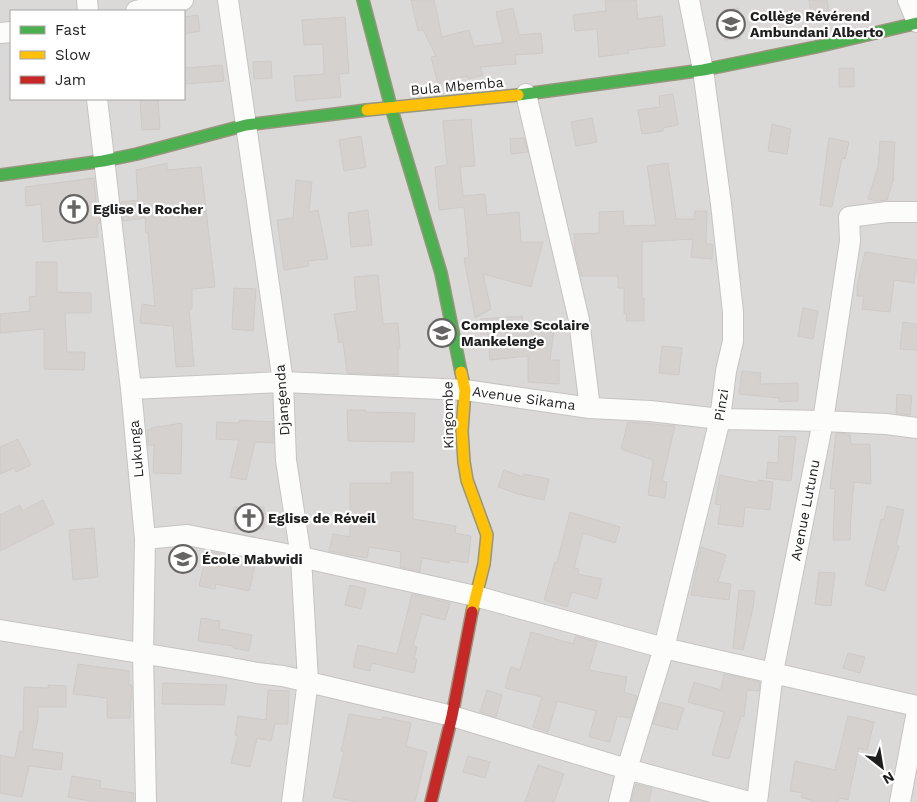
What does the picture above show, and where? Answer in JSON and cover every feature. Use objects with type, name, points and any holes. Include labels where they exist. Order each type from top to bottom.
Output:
[{"type":"street","points":[[140,10],[183,0]]},
{"type":"street","name":"Djangenda","points":[[228,0],[282,382],[286,460],[300,557],[308,681],[292,802]]},
{"type":"street","name":"Kingombe","points":[[363,0],[391,107],[441,273],[465,390],[462,431],[464,462],[468,480],[487,535],[484,564],[475,596],[452,716],[431,802]]},
{"type":"street","name":"Pinzi","points":[[619,802],[627,769],[664,648],[720,418],[726,371],[733,341],[733,312],[721,204],[703,70],[689,0]]},
{"type":"street","points":[[908,0],[917,22]]},
{"type":"street","name":"Bula Mbemba","points":[[0,175],[103,161],[246,126],[391,107],[526,94],[703,70],[816,47],[917,22]]},
{"type":"street","points":[[526,94],[579,320],[590,408]]},
{"type":"street","name":"Lukunga","points":[[97,100],[145,540],[143,654],[146,802]]},
{"type":"street","name":"Avenue Lutunu","points":[[757,802],[773,672],[823,421],[850,241],[849,217],[886,212],[917,212]]},
{"type":"street","name":"Avenue Sikama","points":[[130,389],[282,382],[465,390],[590,408],[650,410],[720,418],[886,424],[917,428]]},
{"type":"street","points":[[145,540],[187,535],[300,557],[475,596],[664,648],[917,706]]},
{"type":"street","points":[[0,630],[308,681],[452,716],[627,769],[749,802]]},
{"type":"street","points":[[900,802],[917,711]]},
{"type":"shaded area","points":[[0,0],[917,0],[917,802],[0,802]]},
{"type":"building","points":[[411,0],[434,0],[442,37],[469,30],[474,46],[503,43],[496,12],[513,8],[519,35],[541,33],[543,53],[515,55],[516,64],[480,67],[483,75],[468,79],[467,76],[438,84],[431,57],[436,56],[423,30],[418,31]]},
{"type":"building","points":[[605,0],[636,0],[638,19],[662,16],[665,46],[628,50],[629,53],[599,57],[597,29],[575,31],[573,15],[606,11]]},
{"type":"building","points":[[809,0],[827,0],[830,19],[812,21]]},
{"type":"building","name":"Collège Révérend Ambundani Alberto","points":[[738,8],[740,39],[725,40],[723,10]]},
{"type":"building","points":[[198,15],[200,31],[185,34],[185,17]]},
{"type":"building","points":[[345,17],[349,73],[339,74],[341,97],[296,101],[294,76],[324,74],[323,44],[304,45],[302,20]]},
{"type":"building","points":[[271,61],[272,78],[254,79],[253,62]]},
{"type":"building","points":[[222,65],[224,81],[185,84],[185,68]]},
{"type":"building","points":[[839,68],[854,68],[854,87],[839,87]]},
{"type":"building","points":[[673,94],[678,125],[663,128],[663,131],[642,134],[638,110],[660,107],[659,96]]},
{"type":"building","points":[[140,100],[158,100],[160,129],[142,130]]},
{"type":"building","points":[[592,118],[597,142],[576,146],[571,122]]},
{"type":"building","points":[[471,119],[475,166],[460,167],[463,196],[485,194],[487,215],[519,212],[521,242],[543,242],[531,287],[483,274],[491,309],[475,318],[464,258],[469,258],[464,207],[439,210],[435,167],[447,165],[443,121]]},
{"type":"building","points":[[772,124],[791,129],[787,154],[768,151]]},
{"type":"building","points":[[361,136],[366,167],[344,171],[339,140]]},
{"type":"building","points":[[524,138],[528,152],[511,154],[510,139]]},
{"type":"building","points":[[829,138],[849,142],[845,159],[842,158],[832,207],[820,205]]},
{"type":"building","points":[[880,141],[895,142],[894,178],[887,200],[876,201],[868,199],[878,167]]},
{"type":"building","points":[[167,163],[167,170],[201,167],[215,287],[192,289],[192,309],[189,309],[194,366],[176,367],[173,326],[140,323],[142,304],[155,306],[148,233],[146,233],[145,218],[123,221],[121,202],[138,200],[136,170]]},
{"type":"building","points":[[668,163],[676,219],[694,219],[695,211],[707,211],[706,244],[713,244],[712,259],[691,257],[693,239],[642,242],[644,321],[626,321],[627,314],[624,314],[624,288],[618,288],[618,276],[581,276],[575,250],[574,234],[599,233],[599,212],[623,211],[624,226],[656,225],[647,166]]},
{"type":"building","name":"Eglise le Rocher","points":[[94,178],[100,223],[97,224],[98,237],[43,242],[41,204],[26,206],[25,187]]},
{"type":"building","points":[[296,180],[312,182],[309,212],[318,210],[328,259],[308,261],[309,266],[284,270],[277,220],[293,218]]},
{"type":"building","points":[[368,210],[372,245],[351,247],[348,213]]},
{"type":"building","points":[[865,252],[917,260],[914,283],[894,280],[890,312],[862,309],[864,296],[857,296],[857,286]]},
{"type":"building","points":[[36,262],[57,262],[57,292],[91,293],[91,313],[65,313],[67,352],[85,352],[84,370],[44,369],[44,329],[0,333],[0,314],[30,311],[29,297],[36,296]]},
{"type":"building","points":[[378,275],[383,324],[398,323],[400,348],[398,348],[398,375],[347,373],[343,342],[339,343],[334,314],[357,311],[354,277]]},
{"type":"building","points":[[234,288],[256,289],[253,331],[232,329]]},
{"type":"building","points":[[803,308],[818,311],[813,339],[798,336]]},
{"type":"building","points":[[522,316],[523,325],[554,330],[550,360],[559,360],[559,384],[528,382],[528,356],[490,360],[488,334],[481,334],[480,319]]},
{"type":"building","points":[[903,322],[917,324],[917,350],[900,349]]},
{"type":"building","points":[[662,346],[682,348],[679,375],[659,373]]},
{"type":"building","points":[[742,371],[761,373],[760,384],[798,383],[798,401],[779,402],[779,398],[739,394]]},
{"type":"building","points":[[897,394],[912,396],[910,415],[896,413]]},
{"type":"building","points":[[347,410],[415,413],[414,442],[348,441]]},
{"type":"building","points":[[239,420],[273,422],[273,443],[255,442],[246,480],[230,477],[239,440],[216,439],[217,422],[239,423]]},
{"type":"building","points":[[628,422],[675,426],[662,481],[667,482],[665,498],[648,495],[653,460],[621,449]]},
{"type":"building","points":[[182,423],[181,474],[153,473],[154,445],[148,445],[147,430]]},
{"type":"building","points":[[836,433],[850,434],[851,444],[870,444],[871,484],[854,482],[850,540],[833,540],[835,489],[830,488]]},
{"type":"building","points":[[779,436],[796,437],[791,481],[766,478],[768,462],[778,463]]},
{"type":"building","points":[[18,439],[31,465],[16,472],[14,468],[0,474],[0,447]]},
{"type":"building","points":[[504,470],[523,477],[524,474],[549,479],[544,500],[498,487]]},
{"type":"building","points":[[391,472],[413,472],[413,519],[456,526],[455,533],[471,536],[468,563],[450,560],[449,563],[422,558],[420,572],[400,567],[401,552],[369,547],[367,558],[329,551],[333,534],[350,537],[350,483],[391,483]]},
{"type":"building","points":[[720,475],[758,483],[758,480],[773,482],[770,510],[745,507],[743,527],[718,524],[721,505],[715,504]]},
{"type":"building","points":[[43,500],[54,524],[0,551],[0,515],[20,505],[22,511]]},
{"type":"building","points":[[887,506],[904,510],[896,545],[899,546],[885,591],[865,585],[881,519],[884,520]]},
{"type":"building","name":"Eglise de Réveil","points":[[234,507],[264,507],[264,529],[234,529]]},
{"type":"building","points":[[570,512],[620,527],[615,543],[583,533],[574,568],[579,569],[578,574],[602,579],[597,599],[572,592],[567,607],[544,600],[555,562],[557,563]]},
{"type":"building","points":[[94,528],[98,577],[73,580],[69,530]]},
{"type":"building","points":[[701,547],[726,555],[718,582],[731,584],[729,600],[691,595]]},
{"type":"building","points":[[207,551],[228,555],[227,558],[255,565],[249,591],[216,584],[215,589],[199,586]]},
{"type":"building","points":[[819,572],[835,573],[831,606],[815,604]]},
{"type":"building","points":[[350,585],[366,589],[361,609],[345,605]]},
{"type":"building","points":[[739,590],[755,591],[743,650],[733,648]]},
{"type":"building","points":[[412,594],[450,603],[445,620],[422,614],[413,646],[417,647],[414,659],[417,659],[414,673],[372,663],[370,671],[353,667],[358,645],[397,654]]},
{"type":"building","points":[[201,618],[220,621],[219,629],[252,635],[249,651],[233,648],[233,646],[198,641]]},
{"type":"building","points":[[531,632],[573,644],[576,636],[597,642],[589,670],[627,677],[624,692],[637,696],[630,718],[617,716],[610,742],[589,737],[596,711],[557,701],[548,732],[533,727],[542,697],[505,688],[511,667],[520,670]]},
{"type":"building","points":[[848,653],[865,657],[860,673],[843,668]]},
{"type":"building","points":[[78,664],[129,671],[129,685],[132,685],[130,718],[107,718],[107,698],[73,694]]},
{"type":"building","points":[[724,674],[760,682],[759,691],[747,690],[744,717],[741,716],[729,759],[712,755],[724,712],[688,702],[694,682],[721,690]]},
{"type":"building","points":[[163,683],[227,685],[224,705],[162,704]]},
{"type":"building","points":[[48,685],[66,686],[66,707],[38,707],[38,719],[32,749],[63,753],[61,770],[29,766],[22,797],[0,793],[0,755],[15,758],[20,731],[23,732],[24,687],[48,688]]},
{"type":"building","points":[[268,690],[289,691],[288,724],[275,724],[271,741],[257,738],[250,767],[231,763],[238,736],[235,735],[238,716],[266,720]]},
{"type":"building","points":[[487,690],[502,695],[496,717],[480,712]]},
{"type":"building","points":[[660,702],[684,708],[677,730],[653,724]]},
{"type":"building","points":[[349,714],[382,720],[383,717],[411,723],[406,746],[427,752],[415,802],[356,802],[333,797],[344,752],[341,751]]},
{"type":"building","points":[[848,716],[874,722],[867,750],[859,748],[848,800],[839,798],[838,802],[816,802],[801,797],[803,793],[790,791],[795,761],[835,770]]},
{"type":"building","points":[[468,756],[490,762],[485,778],[463,772]]},
{"type":"building","points":[[538,765],[564,774],[554,802],[525,802]]},
{"type":"building","points":[[72,776],[101,781],[100,788],[134,793],[133,802],[95,802],[68,797]]},
{"type":"building","points":[[636,784],[652,788],[649,802],[631,802]]},
{"type":"traffic: fast","points":[[363,0],[391,107],[441,273],[461,372]]},
{"type":"traffic: fast","points":[[518,95],[703,70],[816,47],[917,23]]},
{"type":"traffic: fast","points":[[0,175],[103,161],[137,154],[246,125],[367,110]]},
{"type":"traffic: slow","points":[[367,110],[518,95]]},
{"type":"traffic: slow","points":[[461,372],[465,390],[462,431],[464,462],[467,480],[487,535],[484,564],[472,612]]},
{"type":"traffic: jam","points":[[431,802],[452,716],[472,612]]},
{"type":"place","name":"Collège Révérend Ambundani Alberto","points":[[731,24]]},
{"type":"place","name":"Eglise le Rocher","points":[[74,209]]},
{"type":"place","name":"Complexe Scolaire Mankelenge","points":[[442,333]]},
{"type":"place","name":"Eglise de Réveil","points":[[249,518]]},
{"type":"place","name":"École Mabwidi","points":[[183,559]]}]
